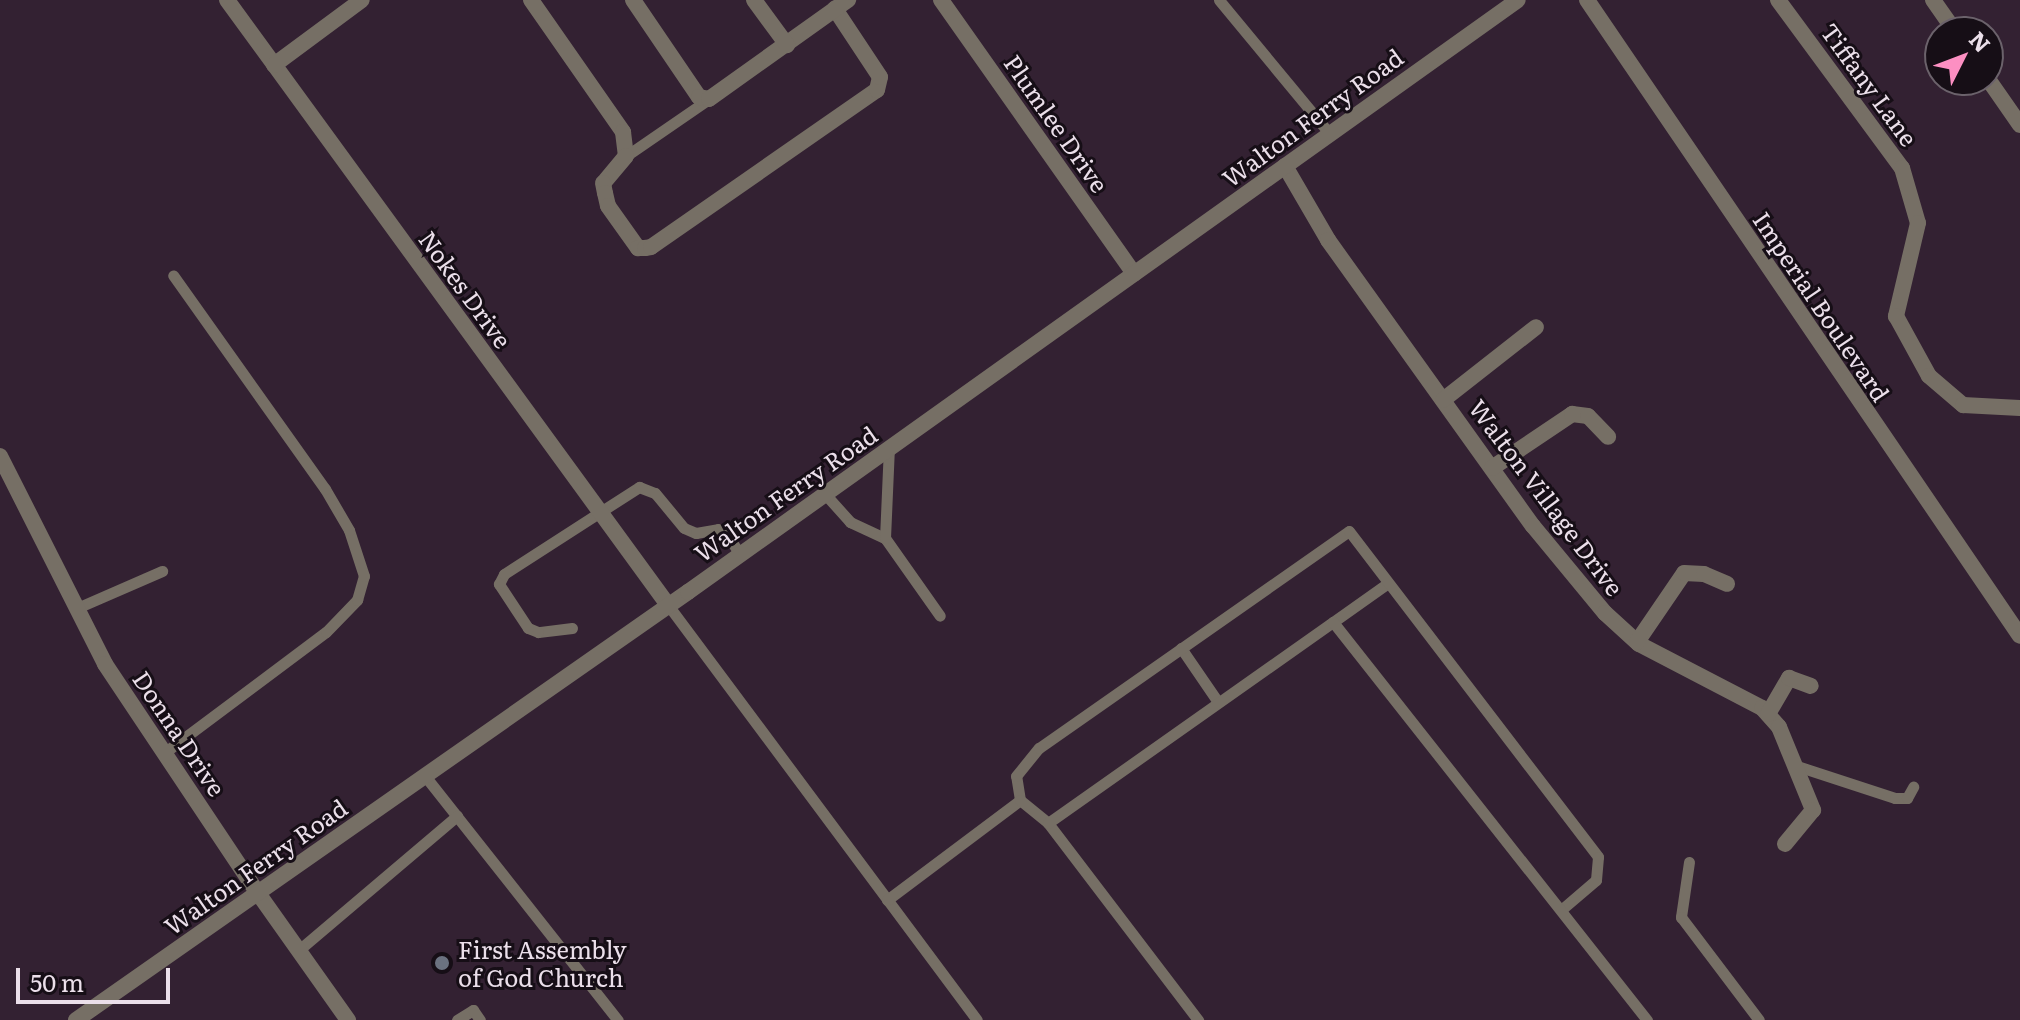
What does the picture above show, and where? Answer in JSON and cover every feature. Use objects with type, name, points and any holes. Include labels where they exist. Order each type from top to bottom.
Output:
[{"type":"street","name":"Nokes Drive","points":[[227,0],[668,605]]},
{"type":"street","points":[[274,65],[362,0]]},
{"type":"street","points":[[531,0],[623,132],[626,156],[603,183],[608,206],[638,248],[651,247],[877,90],[880,77],[842,5],[709,99],[699,97],[633,0]]},
{"type":"street","points":[[754,0],[787,45]]},
{"type":"street","name":"Plumlee Drive","points":[[941,0],[1134,274]]},
{"type":"street","name":"Walton Ferry Road","points":[[76,1020],[740,555],[1518,0]]},
{"type":"street","name":"Imperial Boulevard","points":[[1587,0],[2020,636]]},
{"type":"street","name":"Tiffany Lane","points":[[1778,0],[1902,168],[1918,223],[1896,316],[1929,376],[1963,405],[2020,408]]},
{"type":"street","points":[[2000,96],[2020,125]]},
{"type":"street","name":"Walton Village Drive","points":[[1285,166],[1328,240],[1533,526],[1605,613],[1637,642],[1768,714],[1779,727],[1813,810],[1785,844]]},
{"type":"street","points":[[1443,400],[1536,327]]},
{"type":"street","points":[[1492,468],[1572,414],[1588,416],[1608,437]]},
{"type":"street","name":"Donna Drive","points":[[0,456],[105,664],[258,893],[348,1020]]},
{"type":"street","points":[[1637,642],[1684,573],[1704,574],[1727,584]]},
{"type":"street","points":[[1768,714],[1789,678],[1811,686]]},
{"type":"lane","points":[[1219,0],[1330,134]]},
{"type":"lane","points":[[626,156],[709,99]]},
{"type":"lane","points":[[164,753],[326,632],[357,600],[364,576],[349,530],[325,489],[173,275]]},
{"type":"lane","points":[[885,538],[889,448]]},
{"type":"lane","points":[[572,628],[538,632],[528,628],[499,584],[504,574],[639,487],[655,493],[684,528],[696,533],[718,529],[727,534],[740,555]]},
{"type":"lane","points":[[825,494],[850,522],[885,538],[940,616]]},
{"type":"lane","points":[[1198,1020],[1048,823],[1020,800],[1016,776],[1039,748],[1349,531],[1598,857],[1596,880],[1561,910]]},
{"type":"lane","points":[[77,608],[162,571]]},
{"type":"lane","points":[[1048,823],[1388,583]]},
{"type":"lane","points":[[668,605],[977,1020]]},
{"type":"lane","points":[[1333,622],[1647,1020]]},
{"type":"lane","points":[[1181,648],[1218,702]]},
{"type":"lane","points":[[1797,766],[1895,798],[1907,798],[1913,787]]},
{"type":"lane","points":[[425,776],[618,1020]]},
{"type":"lane","points":[[887,900],[1020,800]]},
{"type":"lane","points":[[300,949],[457,816]]},
{"type":"lane","points":[[1689,862],[1681,917],[1759,1020]]},
{"type":"lane","points":[[457,1020],[473,1010],[480,1020]]},
{"type":"place","name":"First Assembly of God Church","points":[[442,963]]}]
